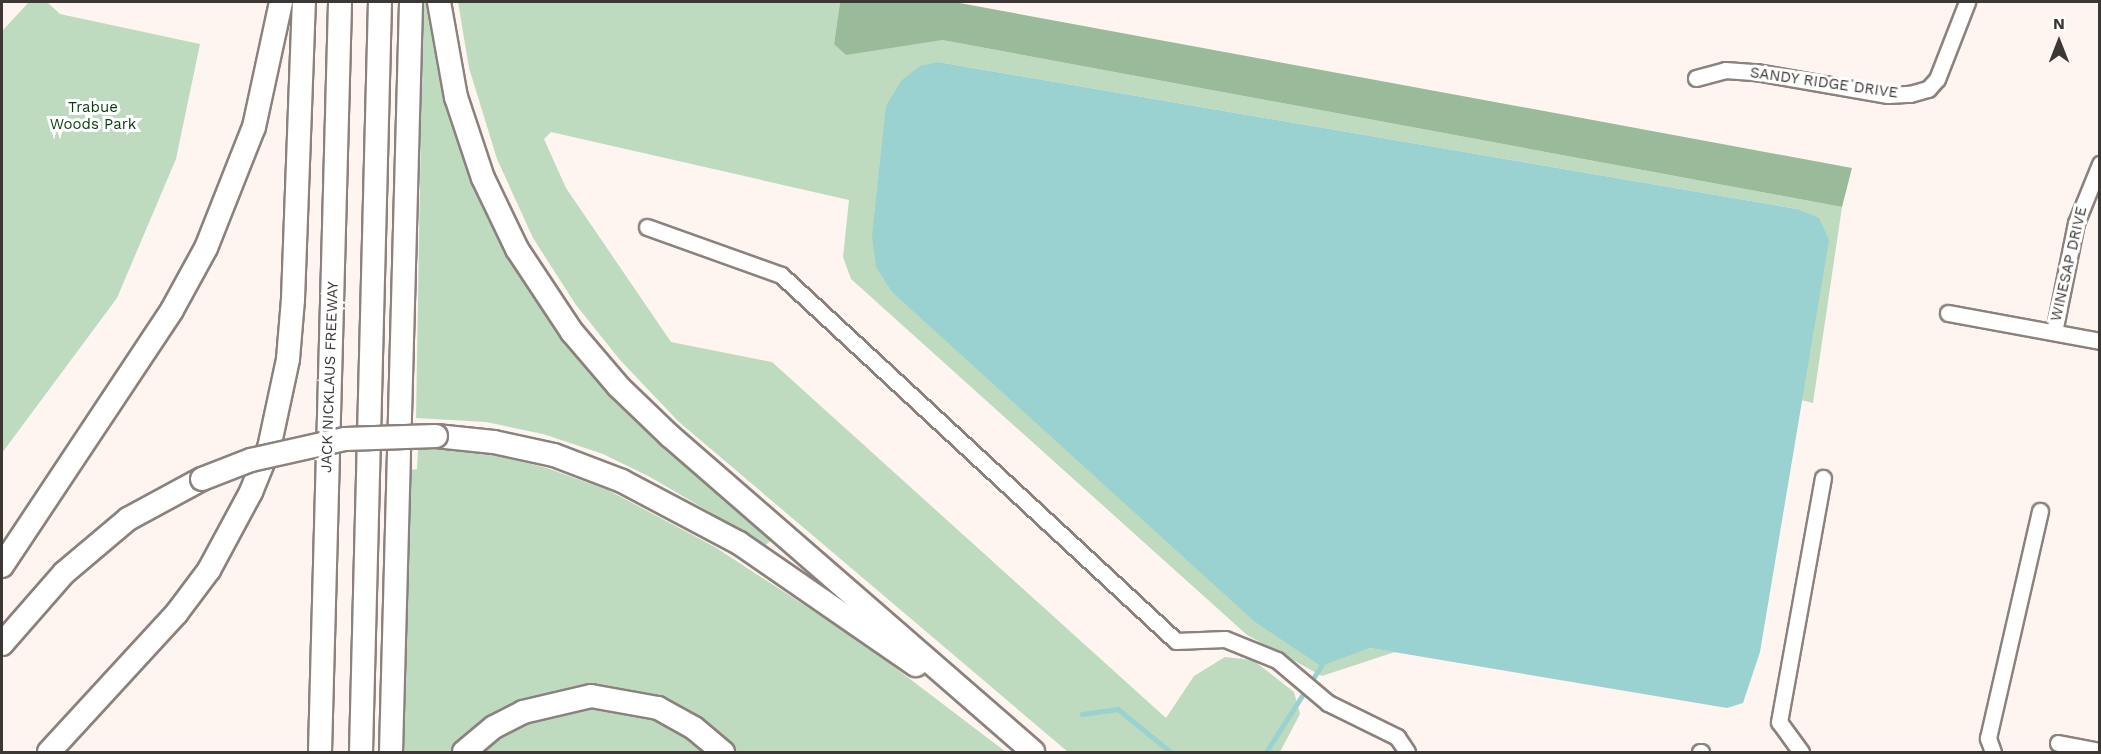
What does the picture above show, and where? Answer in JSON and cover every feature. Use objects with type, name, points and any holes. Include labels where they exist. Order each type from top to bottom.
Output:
[{"type":"highway","points":[[2,566],[172,310],[206,248],[254,127],[281,2]]},
{"type":"highway","points":[[49,753],[176,614],[209,570],[246,502],[268,447],[288,359],[293,299],[304,2]]},
{"type":"highway","name":"JACK NICKLAUS FREEWAY","points":[[320,753],[340,2]]},
{"type":"highway","points":[[361,753],[380,2]]},
{"type":"highway","points":[[392,753],[411,2]]},
{"type":"highway","points":[[439,2],[456,97],[483,178],[517,249],[572,332],[619,387],[670,436],[1029,749]]},
{"type":"highway","points":[[2,644],[64,573],[119,527],[202,479],[251,460],[345,439],[436,436],[494,442],[554,455],[622,481],[679,509],[739,543],[891,646],[1029,749]]},
{"type":"highway","points":[[464,753],[494,727],[523,712],[591,696],[658,708],[694,728],[723,753]]},
{"type":"street","name":"SANDY RIDGE DRIVE","points":[[1696,78],[1725,70],[1756,72],[1888,95],[1910,94],[1928,89],[1938,79],[1967,2]]},
{"type":"street","name":"WINESAP DRIVE","points":[[2054,332],[2078,215],[2100,164]]},
{"type":"street","points":[[647,227],[781,275],[1176,641],[1225,639],[1277,660],[1328,703],[1397,737],[1407,753]]},
{"type":"street","points":[[1948,313],[2100,341]]},
{"type":"street","points":[[1801,753],[1779,722],[1823,478]]},
{"type":"street","points":[[1993,753],[1988,738],[2040,511]]},
{"type":"street","points":[[2058,743],[2100,751]]},
{"type":"green space","name":"Trabue Woods Park","points":[[29,2],[47,2],[60,14],[200,44],[176,159],[117,298],[2,453],[2,31]]},
{"type":"green space","points":[[423,2],[433,2],[480,186],[640,422],[770,541],[766,545],[650,477],[603,454],[543,434],[486,422],[416,418]]},
{"type":"green space","points":[[458,2],[840,2],[834,44],[942,40],[1842,207],[1813,403],[1801,400],[1805,376],[1797,209],[938,62],[1321,665],[1370,648],[1395,652],[1322,676],[1247,635],[851,279],[843,257],[849,200],[551,132],[544,139],[566,188],[671,342],[772,362],[1166,718],[1194,676],[1225,657],[1253,660],[1294,692],[1300,714],[1280,752],[1068,752],[679,422],[620,360],[576,305],[533,238],[497,159],[469,68]]},
{"type":"green space","points":[[840,2],[954,2],[1852,168],[1842,207],[942,40],[846,55],[834,44]]},
{"type":"green space","points":[[444,448],[483,452],[547,468],[608,490],[715,547],[864,644],[1006,752],[733,752],[587,689],[558,692],[521,703],[459,744],[452,752],[403,752],[411,470],[417,469],[418,449]]},
{"type":"green space","points":[[578,707],[616,708],[648,715],[682,731],[710,752],[478,752],[520,722]]},
{"type":"water","points":[[938,62],[1797,209],[1819,218],[1829,240],[1760,652],[1743,703],[1727,708],[1370,648],[1321,666],[1255,622],[892,292],[876,267],[872,236],[886,106],[901,81],[920,66]]},
{"type":"waterway","points":[[1266,752],[1321,666]]},
{"type":"waterway","points":[[1082,714],[1118,709],[1171,752]]}]
